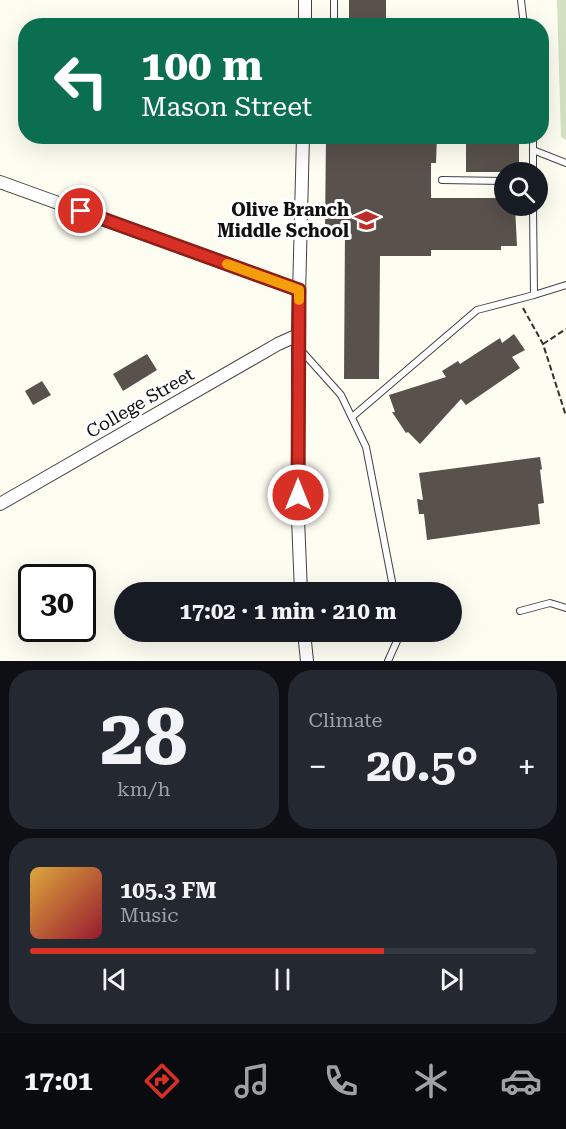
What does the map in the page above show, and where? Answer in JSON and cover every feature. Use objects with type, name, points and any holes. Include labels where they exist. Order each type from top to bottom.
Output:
[{"type":"street","points":[[305,0],[305,18]]},
{"type":"street","points":[[300,582],[297,519],[303,144]]},
{"type":"street","points":[[0,182],[299,290]]},
{"type":"street","name":"College Street","points":[[0,504],[278,344],[298,341]]},
{"type":"street","points":[[305,642],[307,661]]},
{"type":"lane","points":[[334,0],[334,18]]},
{"type":"lane","points":[[521,0],[523,18]]},
{"type":"lane","points":[[533,144],[533,162]]},
{"type":"lane","points":[[533,150],[566,163]]},
{"type":"lane","points":[[442,180],[494,181]]},
{"type":"lane","points":[[533,216],[534,295]]},
{"type":"lane","points":[[352,417],[477,310],[566,285]]},
{"type":"lane","points":[[298,341],[341,395],[366,447],[392,582]]},
{"type":"lane","points":[[520,611],[550,603],[566,608]]},
{"type":"lane","points":[[388,661],[396,642]]},
{"type":"path","points":[[518,300],[543,344],[566,416]]},
{"type":"path","points":[[543,344],[566,329]]},
{"type":"green space","points":[[557,0],[566,0],[566,140],[561,137]]},
{"type":"building","points":[[349,0],[386,0],[386,18],[349,18]]},
{"type":"building","points":[[326,144],[437,144],[436,163],[431,163],[431,198],[494,198],[494,216],[515,216],[517,246],[501,246],[501,250],[431,250],[431,256],[380,256],[379,379],[344,379],[345,230],[325,230]]},
{"type":"building","points":[[466,144],[519,144],[519,162],[494,162],[494,172],[466,172]]},
{"type":"building","points":[[514,334],[525,350],[512,357],[520,368],[466,405],[461,399],[420,444],[408,432],[406,433],[392,412],[395,412],[389,395],[446,377],[442,371],[458,361],[460,364],[500,338],[502,343]]},
{"type":"building","points":[[147,354],[157,370],[123,391],[113,374]]},
{"type":"building","points":[[42,381],[51,395],[33,405],[25,391]]},
{"type":"building","points":[[540,457],[544,503],[538,504],[540,524],[427,540],[424,514],[419,514],[417,499],[423,500],[419,473]]},
{"type":"slow traffic","points":[[227,264],[299,290],[299,300]]},
{"type":"place","name":"Olive Branch Middle School","points":[[367,220]]},
{"type":"route","points":[[81,211],[299,290],[298,495]]}]
